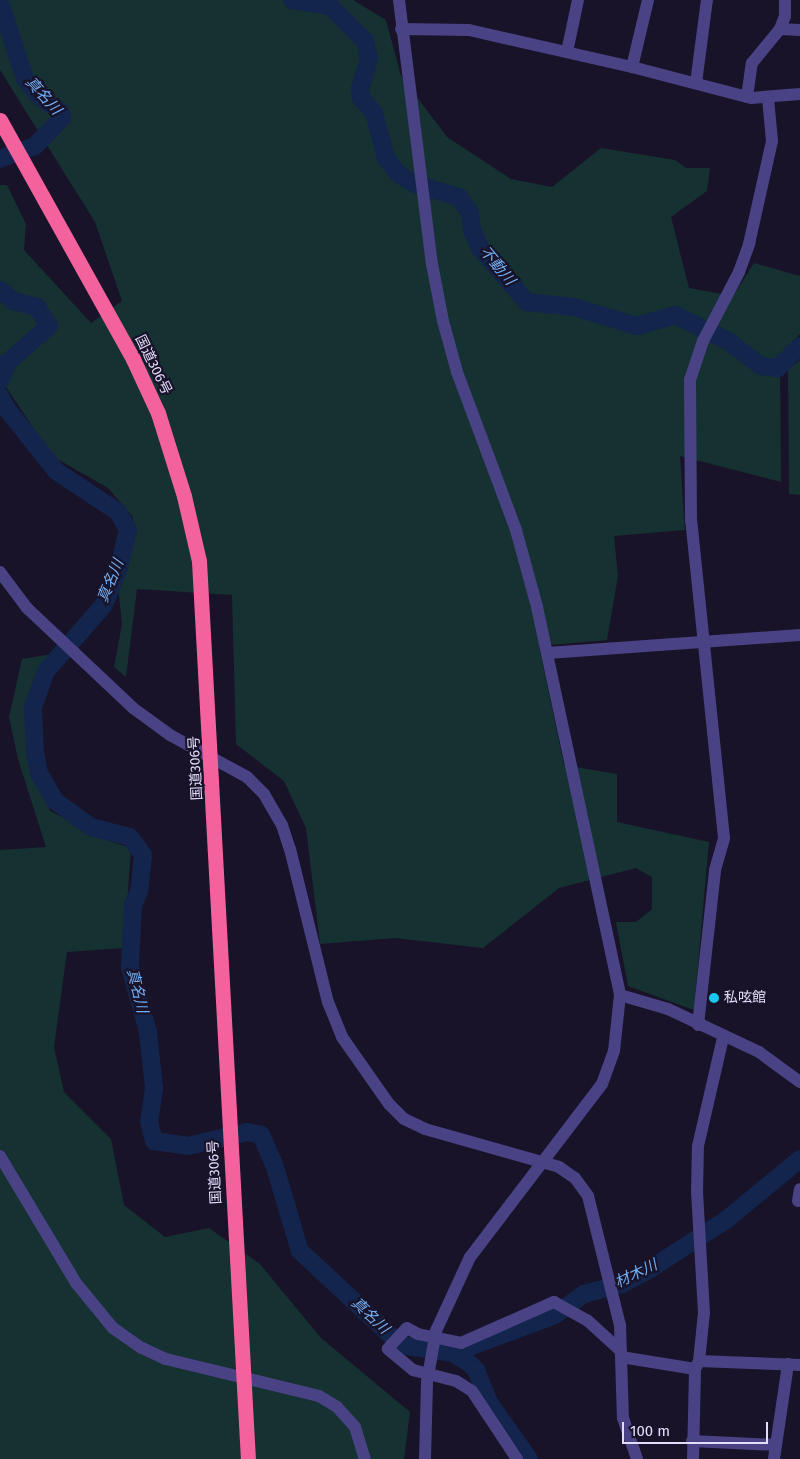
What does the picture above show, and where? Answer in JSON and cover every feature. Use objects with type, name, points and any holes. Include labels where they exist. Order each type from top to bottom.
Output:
[{"type":"highway","name":"国道306号","points":[[0,120],[134,358],[164,432],[184,496],[199,561],[212,758],[231,1172],[248,1459]]},
{"type":"street","points":[[399,0],[401,29],[421,178],[443,321],[467,401],[516,530],[548,653],[620,995],[614,1051],[602,1084],[470,1257],[436,1331],[427,1382],[425,1459]]},
{"type":"street","points":[[568,52],[578,0]]},
{"type":"street","points":[[632,66],[648,0]]},
{"type":"street","points":[[696,83],[706,0]]},
{"type":"street","points":[[748,97],[752,63],[780,29],[785,16],[786,0]]},
{"type":"street","points":[[401,29],[469,30],[632,66],[748,97],[768,98],[800,94]]},
{"type":"street","points":[[780,29],[800,30]]},
{"type":"street","points":[[698,1025],[716,870],[724,838],[702,644],[691,521],[690,380],[709,330],[739,272],[758,206],[772,141],[768,98]]},
{"type":"street","points":[[0,572],[27,608],[133,708],[170,734],[247,777],[272,805],[290,850],[328,1002],[342,1037],[389,1104],[404,1119],[425,1129],[559,1167],[575,1178],[588,1196],[614,1296],[621,1354],[623,1418],[638,1459]]},
{"type":"street","points":[[548,653],[702,644],[800,635]]},
{"type":"street","points":[[620,995],[668,1009],[723,1038],[759,1052],[800,1082]]},
{"type":"street","points":[[692,1459],[697,1365],[704,1313],[699,1228],[698,1146],[723,1038]]},
{"type":"street","points":[[0,1156],[76,1283],[113,1328],[142,1348],[166,1359],[244,1377],[328,1401],[355,1427],[365,1459]]},
{"type":"street","points":[[517,1459],[472,1391],[456,1381],[413,1370],[388,1349],[408,1328],[418,1334],[461,1343],[554,1302],[587,1320],[621,1354],[697,1365],[794,1365],[774,1459]]},
{"type":"street","points":[[692,1441],[776,1445]]},
{"type":"green space","points":[[0,0],[353,0],[386,20],[401,76],[447,137],[511,179],[552,187],[601,148],[675,160],[686,168],[710,168],[707,191],[671,217],[689,288],[733,296],[754,263],[800,276],[800,334],[780,356],[781,482],[680,456],[685,530],[614,536],[618,576],[607,640],[539,646],[564,765],[617,774],[617,822],[709,842],[694,1010],[628,986],[616,922],[636,922],[652,909],[652,877],[636,868],[559,888],[483,948],[395,938],[320,944],[306,828],[284,781],[236,744],[232,595],[137,589],[126,677],[114,667],[122,624],[118,585],[134,543],[133,517],[108,488],[52,456],[0,378],[0,185],[7,185],[26,224],[24,250],[91,323],[122,301],[95,222],[0,70]]},
{"type":"green space","points":[[800,360],[800,495],[789,494],[788,370]]},
{"type":"green space","points":[[58,653],[43,671],[29,706],[29,743],[38,781],[50,811],[112,842],[131,848],[124,948],[67,952],[54,1047],[64,1092],[111,1139],[124,1205],[165,1237],[209,1228],[260,1264],[321,1338],[410,1412],[404,1459],[0,1459],[0,850],[46,847],[18,759],[9,717],[22,659]]},
{"type":"waterway","name":"不動川","points":[[292,0],[330,6],[365,41],[369,59],[360,88],[361,98],[374,113],[386,158],[400,175],[415,184],[459,197],[470,213],[472,230],[480,248],[527,302],[574,307],[637,326],[675,315],[728,341],[761,366],[778,368],[800,346]]},
{"type":"waterway","name":"真名川","points":[[0,2],[25,79],[40,97],[60,111],[62,118],[35,146],[0,159]]},
{"type":"waterway","name":"真名川","points":[[0,290],[13,301],[37,307],[49,326],[8,362],[0,381]]},
{"type":"waterway","name":"真名川","points":[[0,396],[7,409],[56,471],[118,512],[128,530],[118,571],[103,606],[46,671],[33,707],[35,751],[39,773],[55,801],[91,827],[130,837],[143,855],[139,891],[133,905],[130,967],[148,1032],[154,1088],[149,1122],[154,1141],[188,1146],[247,1132],[261,1135],[274,1164],[300,1251],[401,1345],[453,1353],[469,1363],[476,1370],[490,1404],[529,1459]]},
{"type":"waterway","name":"材木川","points":[[453,1353],[555,1315],[584,1294],[622,1284],[650,1269],[726,1220],[800,1159]]},
{"type":"place","name":"私呟館","points":[[714,998]]}]
